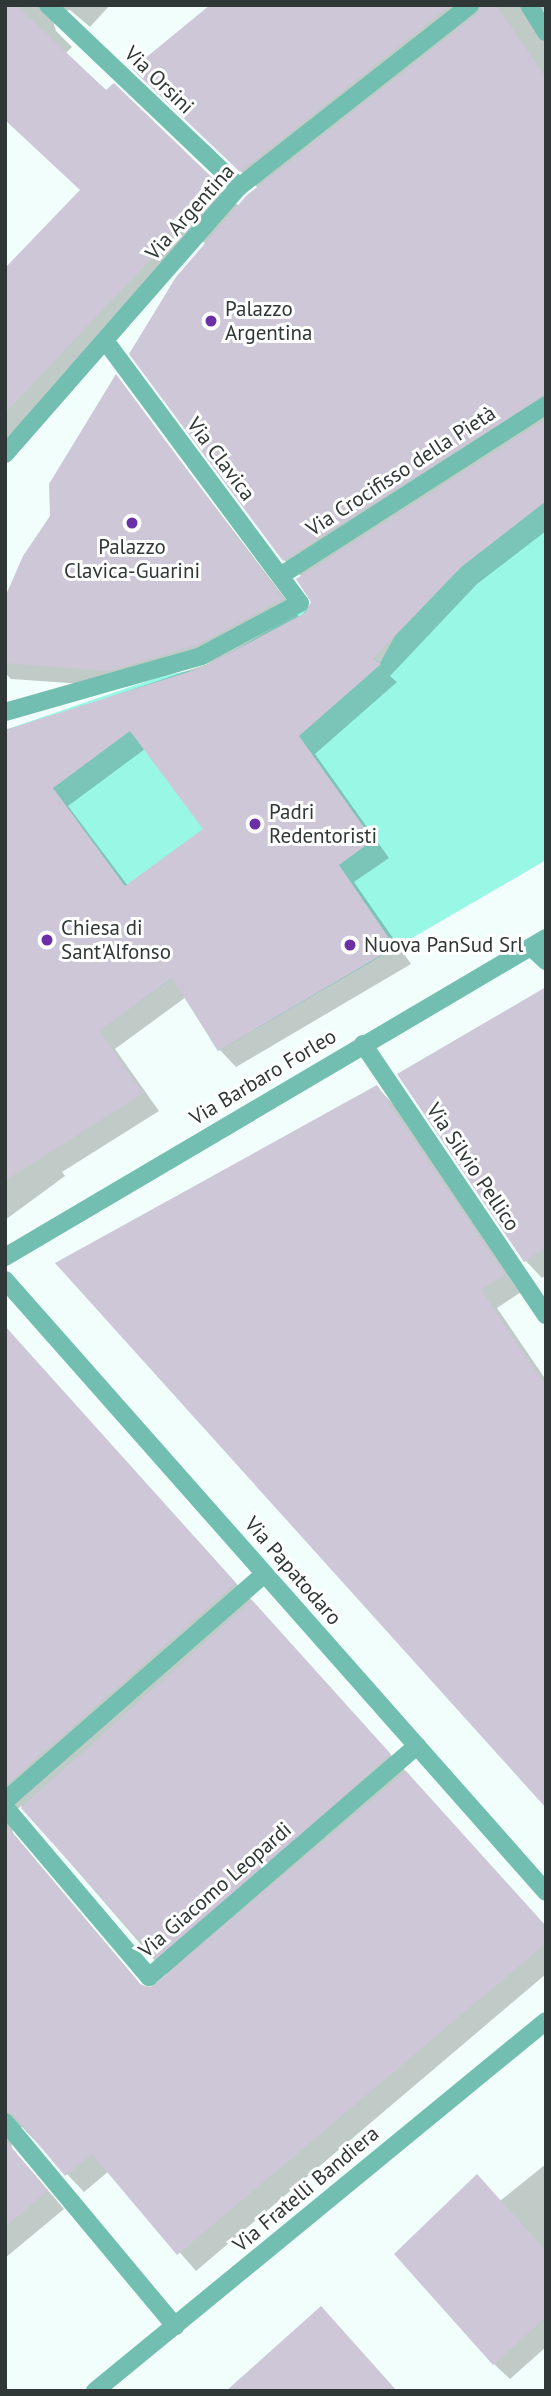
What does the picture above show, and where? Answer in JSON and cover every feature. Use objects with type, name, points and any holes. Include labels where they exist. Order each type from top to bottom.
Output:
[{"type":"street","name":"Via Orsini","points":[[48,5],[239,187]]},
{"type":"street","name":"Via Argentina","points":[[5,454],[106,342],[239,187],[470,5]]},
{"type":"street","points":[[529,5],[546,32]]},
{"type":"street","name":"Via Clavica","points":[[5,712],[201,656],[300,603],[106,342]]},
{"type":"street","name":"Via Crocifisso della Pietà","points":[[280,576],[546,405]]},
{"type":"street","points":[[538,942],[546,961]]},
{"type":"street","name":"Via Barbaro Forleo","points":[[5,1257],[538,942]]},
{"type":"street","name":"Via Silvio Pellico","points":[[363,1044],[546,1315]]},
{"type":"street","name":"Via Papatodaro","points":[[5,1280],[546,1892]]},
{"type":"street","points":[[5,1801],[264,1574]]},
{"type":"street","name":"Via Giacomo Leopardi","points":[[5,1807],[149,1977],[417,1746]]},
{"type":"street","name":"Via Fratelli Bandiera","points":[[95,2391],[546,2021]]},
{"type":"street","points":[[5,2122],[175,2326]]},
{"type":"green space","points":[[546,501],[546,860],[218,1051],[210,1039],[231,1026],[196,961],[136,1004],[5,730],[165,675],[205,668],[316,602],[348,639],[380,663],[395,636],[461,567]]},
{"type":"building","points":[[5,5],[16,5],[106,90],[114,83],[223,188],[188,228],[183,225],[5,413],[5,268],[80,190],[5,120]]},
{"type":"building","points":[[210,5],[451,5],[240,172],[132,69]]},
{"type":"building","points":[[481,5],[496,5],[546,78],[546,394],[283,561],[129,354],[176,277],[247,195],[477,14]]},
{"type":"building","name":"Palazzo Clavica-Guarini","points":[[116,374],[283,599],[197,645],[108,671],[5,663],[5,597],[23,556],[50,516],[49,484]]},
{"type":"building","name":"Padri Redentoristi","points":[[546,419],[546,501],[461,567],[373,658],[381,664],[299,736],[373,840],[339,865],[395,947],[218,1051],[172,978],[99,1031],[143,1093],[5,1181],[5,730],[204,667],[305,613],[311,602],[296,579]],"holes":[[[130,731],[203,829],[125,886],[53,788]]]},
{"type":"building","points":[[546,987],[546,1247],[524,1262],[397,1074]]},
{"type":"building","points":[[377,1085],[505,1274],[481,1290],[546,1386],[546,1808],[55,1263]]},
{"type":"building","points":[[5,1326],[236,1583],[5,1786]]},
{"type":"building","points":[[252,1600],[391,1754],[159,1962],[21,1808]]},
{"type":"building","points":[[406,1771],[546,1926],[546,1943],[177,2255],[92,2154],[65,2176],[14,2115],[5,2111],[5,1825],[140,1984],[150,1988]]},
{"type":"building","points":[[5,2140],[48,2191],[5,2227]]},
{"type":"building","points":[[477,2174],[546,2251],[546,2317],[493,2365],[394,2254]]},
{"type":"building","points":[[321,2306],[397,2391],[226,2391]]},
{"type":"place","name":"Palazzo Argentina","points":[[211,321]]},
{"type":"place","name":"Palazzo Clavica-Guarini","points":[[132,523]]},
{"type":"place","name":"Padri Redentoristi","points":[[255,824]]},
{"type":"place","name":"Chiesa di Sant'Alfonso","points":[[47,940]]},
{"type":"place","name":"Nuova PanSud Srl","points":[[350,945]]}]
